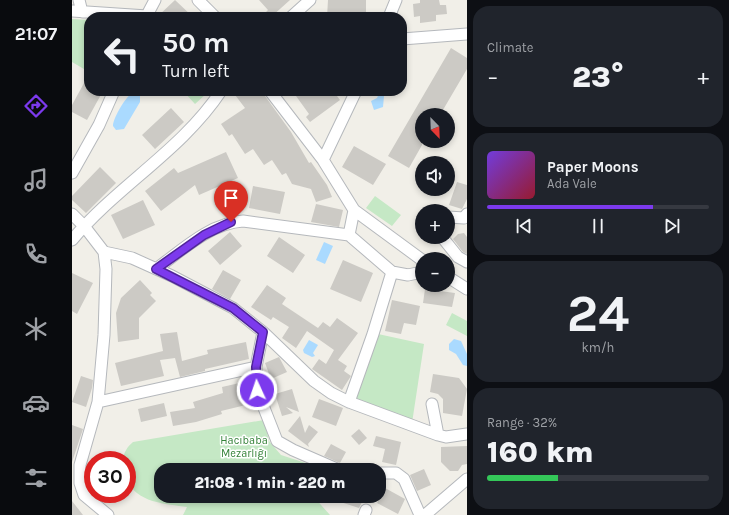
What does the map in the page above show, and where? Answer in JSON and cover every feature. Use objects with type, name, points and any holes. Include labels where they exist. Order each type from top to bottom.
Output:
[{"type":"street","points":[[77,12],[79,0]]},
{"type":"street","points":[[149,12],[154,0]]},
{"type":"street","points":[[198,0],[210,12]]},
{"type":"street","points":[[297,12],[310,0]]},
{"type":"street","points":[[391,12],[396,0]]},
{"type":"street","points":[[407,39],[467,34]]},
{"type":"street","points":[[72,173],[99,125],[112,96]]},
{"type":"street","points":[[72,240],[84,226],[148,170],[209,110],[218,96]]},
{"type":"street","points":[[274,96],[323,160],[354,210],[415,255]]},
{"type":"street","points":[[323,160],[354,96]]},
{"type":"street","points":[[349,235],[354,210]]},
{"type":"street","points":[[72,214],[84,226],[104,252],[106,269],[104,335],[98,402],[80,465],[80,483],[84,495],[108,515]]},
{"type":"street","points":[[455,217],[464,218],[467,214]]},
{"type":"street","points":[[156,269],[204,235],[231,222],[242,221],[349,235],[392,272],[408,275],[415,274]]},
{"type":"street","points":[[448,244],[458,257],[467,262]]},
{"type":"street","points":[[104,252],[132,258],[233,308],[263,332],[314,381],[349,402],[438,435],[446,436],[467,434]]},
{"type":"street","points":[[349,402],[373,334],[392,272]]},
{"type":"street","points":[[455,282],[467,290]]},
{"type":"street","points":[[263,332],[256,367],[257,390],[277,441],[322,463]]},
{"type":"street","points":[[98,402],[256,367]]},
{"type":"street","points":[[432,404],[438,435]]},
{"type":"street","points":[[386,473],[396,473],[404,479],[420,515]]},
{"type":"street","points":[[425,515],[467,480]]},
{"type":"green space","points":[[72,19],[84,20],[84,69],[72,62]]},
{"type":"green space","points":[[188,96],[204,96],[195,104]]},
{"type":"green space","points":[[375,196],[401,215],[392,226],[366,208]]},
{"type":"green space","points":[[452,313],[467,321],[467,336],[446,325]]},
{"type":"green space","points":[[378,334],[424,344],[412,423],[353,400]]},
{"type":"green space","name":"Hacıbaba Mezarlığı","points":[[264,420],[269,441],[281,455],[306,463],[154,463],[154,501],[144,498],[136,492],[136,451],[126,451],[133,442]]},
{"type":"green space","name":"Hacıbaba Mezarlığı","points":[[161,503],[319,503],[330,515],[183,515],[187,507]]},
{"type":"water","points":[[140,96],[140,102],[124,129],[116,130],[113,126],[114,122],[118,112],[128,97]]},
{"type":"water","points":[[378,96],[384,96],[383,107],[374,110],[371,101]]},
{"type":"water","points":[[324,242],[333,246],[325,264],[316,260]]},
{"type":"water","points":[[454,339],[461,341],[467,354],[467,366],[463,365],[456,354],[449,350],[449,344]]},
{"type":"water","points":[[309,340],[318,345],[313,353],[315,356],[312,357],[304,353],[303,350]]},
{"type":"building","points":[[175,0],[188,12],[162,12]]},
{"type":"building","points":[[259,0],[290,0],[277,12],[266,12],[268,10]]},
{"type":"building","points":[[328,0],[366,0],[366,12],[327,12]]},
{"type":"building","points":[[420,0],[439,0],[440,5],[446,5],[447,14],[436,15],[436,21],[420,23],[420,16],[414,17],[413,4],[420,3]]},
{"type":"building","points":[[451,48],[467,58],[467,69],[444,108],[416,108]]},
{"type":"building","points":[[84,83],[84,96],[100,96],[87,120],[72,112],[72,105]]},
{"type":"building","points":[[236,96],[265,96],[291,132],[309,163],[311,162],[327,185],[332,197],[316,202],[311,189],[292,184],[286,173],[282,175],[272,160],[264,165],[253,149],[245,154],[232,134],[229,136],[221,124],[245,108]]},
{"type":"building","points":[[296,96],[337,96],[340,100],[310,122],[306,117],[309,114]]},
{"type":"building","points":[[171,108],[184,122],[155,149],[142,135]]},
{"type":"building","points":[[415,110],[415,148],[420,148],[409,168],[388,156]]},
{"type":"building","points":[[354,146],[386,164],[373,185],[342,167]]},
{"type":"building","points":[[226,152],[238,178],[199,195],[195,185],[161,211],[145,191],[174,168],[178,173]]},
{"type":"building","points":[[100,167],[116,183],[86,213],[72,200],[72,196]]},
{"type":"building","points":[[457,182],[467,185],[467,199],[462,209],[455,207],[455,204],[449,204],[452,196],[455,196]]},
{"type":"building","points":[[253,186],[285,192],[280,214],[249,208]]},
{"type":"building","points":[[143,200],[155,225],[123,239],[111,215]]},
{"type":"building","points":[[316,204],[343,210],[339,227],[311,222]]},
{"type":"building","points":[[230,232],[242,246],[220,265],[208,251]]},
{"type":"building","points":[[464,233],[467,237],[467,254],[463,252],[455,242],[455,237],[458,234]]},
{"type":"building","points":[[279,237],[305,255],[293,273],[267,256]]},
{"type":"building","points":[[343,260],[373,273],[361,302],[330,289]]},
{"type":"building","points":[[223,270],[241,280],[230,299],[212,289]]},
{"type":"building","points":[[72,273],[93,283],[77,314],[72,311]]},
{"type":"building","points":[[140,280],[152,293],[150,295],[156,301],[139,318],[139,339],[118,342],[116,313],[121,298]]},
{"type":"building","points":[[267,285],[286,298],[282,304],[318,328],[323,322],[330,327],[337,318],[358,333],[338,360],[347,366],[344,371],[351,376],[342,390],[312,369],[319,359],[326,364],[334,350],[307,331],[296,348],[282,338],[289,327],[273,317],[271,320],[251,307]]},
{"type":"building","points":[[425,292],[455,293],[452,307],[423,303]]},
{"type":"building","points":[[392,300],[420,306],[416,325],[404,323],[401,334],[385,331]]},
{"type":"building","points":[[177,332],[182,361],[208,354],[207,350],[246,342],[249,359],[205,369],[205,371],[180,377],[175,358],[160,360],[164,376],[121,386],[115,363],[163,351],[160,334]]},
{"type":"building","points":[[279,357],[287,372],[271,379],[265,363]]},
{"type":"building","points":[[433,374],[459,378],[467,389],[462,416],[443,413],[443,399],[438,394],[430,392]]},
{"type":"building","points":[[81,376],[93,380],[86,407],[72,402]]},
{"type":"building","points":[[244,382],[250,404],[221,411],[222,414],[196,422],[173,426],[170,412],[195,408],[193,402],[223,393],[222,387]]},
{"type":"building","points":[[292,389],[299,412],[286,407],[293,413],[282,416],[275,394]]},
{"type":"building","points":[[319,399],[343,408],[336,426],[312,417]]},
{"type":"building","points":[[164,403],[167,416],[141,422],[138,409]]},
{"type":"building","points":[[300,416],[305,433],[309,425],[318,432],[308,444],[309,447],[288,431]]},
{"type":"building","points":[[72,425],[83,429],[72,462]]},
{"type":"building","points":[[359,429],[367,438],[359,445],[351,436]]},
{"type":"building","points":[[376,436],[401,442],[396,465],[382,462],[385,449],[373,446]]},
{"type":"building","points":[[331,444],[346,452],[340,463],[324,456]]},
{"type":"building","points":[[467,446],[467,464],[462,465],[458,471],[450,471],[441,462],[441,447]]},
{"type":"building","points":[[424,469],[431,485],[417,491],[410,475]]},
{"type":"building","points":[[386,489],[405,499],[398,514],[377,503],[386,503]]},
{"type":"building","points":[[72,501],[83,515],[72,515]]},
{"type":"building","points":[[344,503],[362,503],[359,508]]},
{"type":"route","points":[[231,222],[204,235],[156,269],[233,308],[263,332],[256,367],[257,390]]}]
